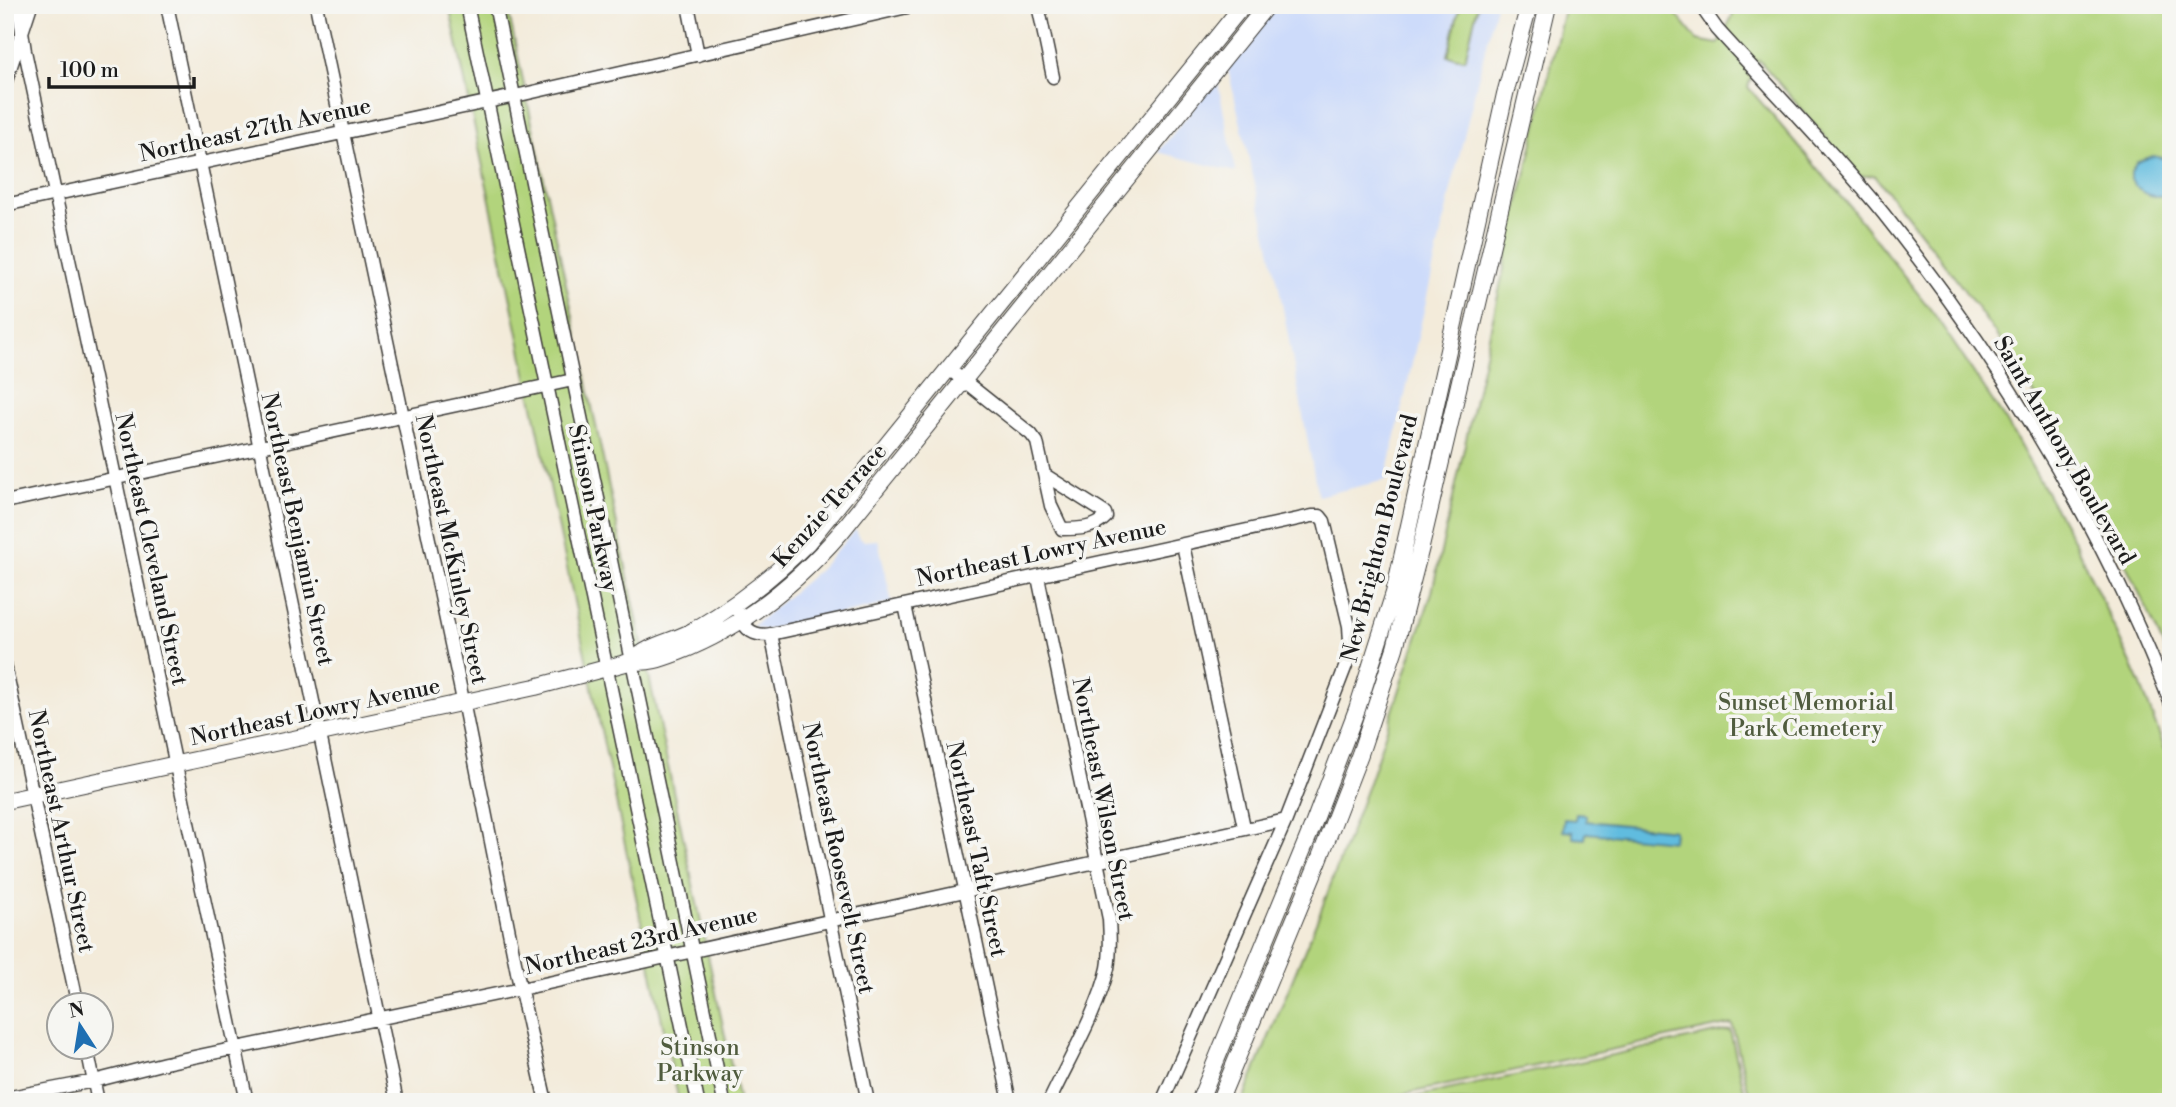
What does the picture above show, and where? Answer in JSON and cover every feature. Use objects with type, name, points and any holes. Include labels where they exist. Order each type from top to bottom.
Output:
[{"type":"main road","name":"Kenzie Terrace","points":[[633,661],[643,650],[693,631],[735,604],[785,565],[808,542],[1242,5]]},
{"type":"main road","name":"Kenzie Terrace","points":[[633,661],[646,663],[702,643],[741,621],[782,591],[821,555],[1266,5]]},
{"type":"main road","name":"New Brighton Boulevard","points":[[1199,1102],[1313,825],[1357,709],[1394,593],[1505,94],[1529,5]]},
{"type":"main road","name":"New Brighton Boulevard","points":[[1219,1102],[1333,825],[1395,648],[1548,5]]},
{"type":"main road","name":"Northeast Lowry Avenue","points":[[5,801],[463,702],[633,661]]},
{"type":"street","name":"Northeast Cleveland Street","points":[[18,5],[25,51],[247,1102]]},
{"type":"street","points":[[5,84],[31,5]]},
{"type":"street","name":"Northeast Benjamin Street","points":[[167,5],[397,1102]]},
{"type":"street","name":"Northeast McKinley Street","points":[[316,5],[546,1102]]},
{"type":"street","name":"Stinson Parkway","points":[[467,5],[698,1102]]},
{"type":"street","name":"Stinson Parkway","points":[[495,5],[724,1102]]},
{"type":"street","points":[[688,5],[698,55]]},
{"type":"street","name":"Northeast 27th Avenue","points":[[5,205],[488,102],[916,5]]},
{"type":"street","points":[[1038,5],[1053,77]]},
{"type":"street","name":"Saint Anthony Boulevard","points":[[1699,7],[1882,212],[1994,363],[2081,512],[2138,628],[2171,704]]},
{"type":"street","points":[[949,369],[1031,434],[1037,442],[1051,506],[1062,528],[1078,529],[1101,523],[1106,517],[1105,513],[1045,475]]},
{"type":"street","points":[[5,502],[573,380]]},
{"type":"street","name":"Northeast Lowry Avenue","points":[[766,635],[1320,516],[1324,521],[1349,626],[1350,643]]},
{"type":"street","points":[[1183,545],[1244,827]]},
{"type":"street","name":"Northeast Wilson Street","points":[[1038,577],[1109,919],[1110,942],[1102,988],[1049,1102]]},
{"type":"street","points":[[735,604],[741,621],[751,633],[766,635]]},
{"type":"street","name":"Northeast Taft Street","points":[[905,605],[1010,1102]]},
{"type":"street","name":"Northeast Roosevelt Street","points":[[766,635],[868,1102]]},
{"type":"street","name":"New Brighton Boulevard","points":[[1162,1102],[1286,820],[1348,660],[1350,643]]},
{"type":"street","name":"Northeast Arthur Street","points":[[5,665],[75,992]]},
{"type":"street","name":"Northeast 23rd Avenue","points":[[5,1098],[521,989],[1244,827],[1286,820]]},
{"type":"street","points":[[90,1062],[98,1102]]},
{"type":"shaded area","points":[[1277,5],[1496,5],[1451,189],[1386,480],[1318,496],[1279,287],[1227,65]]},
{"type":"shaded area","points":[[1217,79],[1236,172],[1158,152]]},
{"type":"shaded area","points":[[856,529],[859,538],[864,541],[878,540],[892,603],[766,630],[752,627],[820,569]]},
{"type":"green space","name":"Stinson Parkway","points":[[449,5],[507,5],[739,1102],[679,1102]]},
{"type":"green space","points":[[1460,5],[1478,5],[1465,59],[1448,56]]},
{"type":"green space","name":"Sunset Memorial Park Cemetery","points":[[1565,5],[1669,5],[1697,40],[1718,44],[1733,15],[1729,5],[2171,5],[2171,663],[2088,489],[2051,422],[1976,306],[1874,175],[1860,177],[1759,60],[1748,87],[1847,203],[1934,314],[2006,421],[2075,543],[2140,683],[2171,766],[2171,1102],[1751,1102],[1732,1024],[1367,1102],[1242,1102],[1320,913],[1371,777],[1432,592]]},
{"type":"green space","points":[[1730,1030],[1747,1102],[1391,1102]]},
{"type":"water","points":[[2153,156],[2171,160],[2170,194],[2148,194],[2131,180],[2131,172],[2137,162]]},
{"type":"water","points":[[1576,814],[1586,815],[1586,821],[1674,830],[1673,841],[1586,833],[1585,839],[1573,838],[1573,832],[1563,831],[1564,819],[1575,820]]}]
